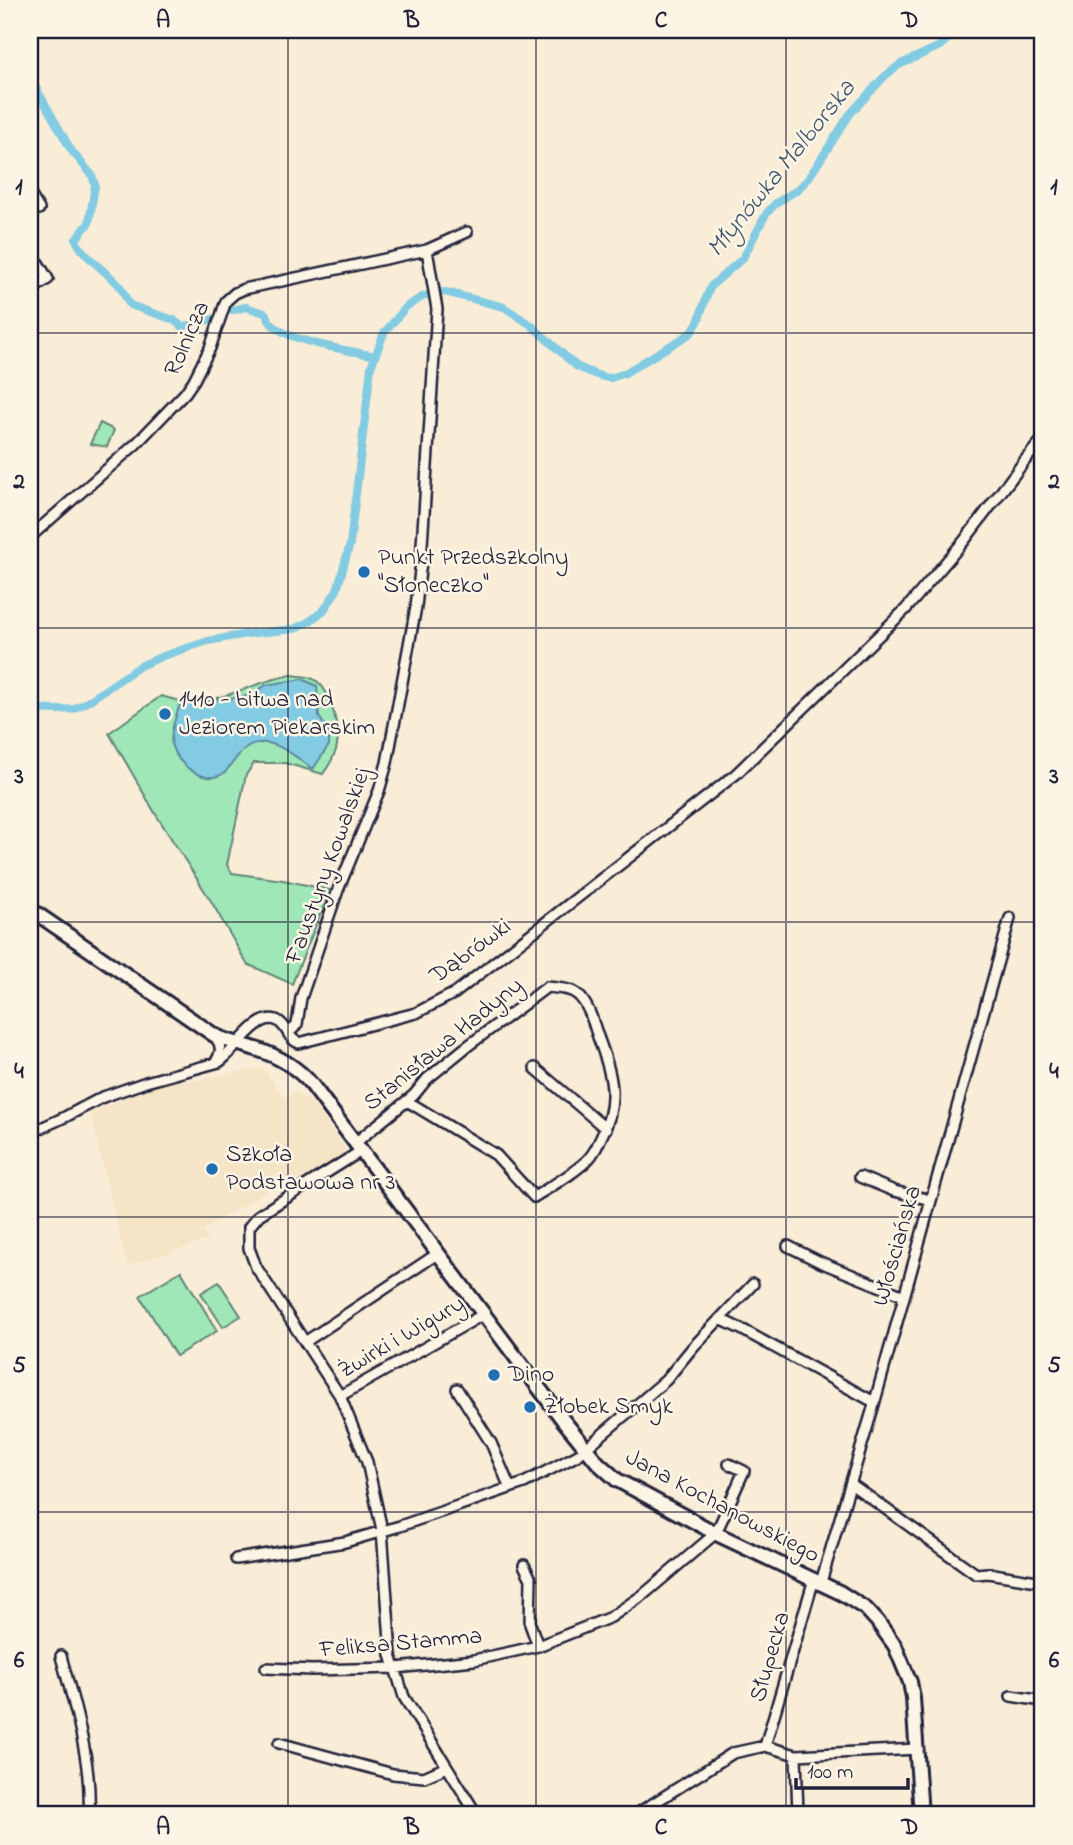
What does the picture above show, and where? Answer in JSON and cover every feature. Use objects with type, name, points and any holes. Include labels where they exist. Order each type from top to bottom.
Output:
[{"type":"street","points":[[30,194],[39,209]]},
{"type":"street","name":"Rolnicza","points":[[30,537],[137,443],[185,393],[210,348],[226,301],[235,293],[427,250],[467,232]]},
{"type":"street","points":[[30,250],[48,279],[30,292]]},
{"type":"street","name":"Faustyny Kowalskiej","points":[[288,1032],[297,1024],[301,998],[338,890],[379,791],[387,762],[416,607],[436,299],[427,250]]},
{"type":"street","name":"Dąbrówki","points":[[288,1032],[293,1041],[302,1043],[416,1013],[455,993],[736,775],[906,609],[964,541],[1043,439]]},
{"type":"street","points":[[30,909],[209,1032],[221,1048],[215,1063]]},
{"type":"street","name":"Włościańska","points":[[817,1581],[851,1484],[1010,918]]},
{"type":"street","name":"Stanisława Hadyny","points":[[477,1815],[408,1704],[391,1654],[382,1530],[367,1462],[340,1396],[256,1267],[249,1248],[249,1227],[259,1215],[297,1192],[358,1147],[414,1095],[427,1079],[547,987],[571,991],[579,996],[586,1006],[609,1066],[613,1085],[606,1129]]},
{"type":"street","points":[[30,1133],[103,1097],[215,1063],[228,1056],[237,1044],[265,1020],[280,1023],[288,1032]]},
{"type":"street","points":[[256,1026],[255,1037],[259,1050]]},
{"type":"street","name":"Jana Kochanowskiego","points":[[209,1032],[259,1050],[293,1067],[312,1086],[531,1379],[598,1464],[617,1480],[716,1533],[817,1581],[866,1609],[895,1646],[914,1698],[921,1815]]},
{"type":"street","points":[[407,1101],[496,1155],[534,1197],[591,1157],[606,1129],[535,1068]]},
{"type":"street","points":[[860,1177],[894,1191],[931,1200]]},
{"type":"street","points":[[788,1246],[904,1296]]},
{"type":"street","points":[[304,1342],[437,1254]]},
{"type":"street","points":[[236,1559],[345,1542],[524,1483],[586,1449],[666,1380],[693,1347],[753,1284]]},
{"type":"street","name":"Żwirki i Wigury","points":[[340,1396],[484,1314]]},
{"type":"street","points":[[720,1320],[874,1402]]},
{"type":"street","points":[[457,1390],[491,1443],[510,1488]]},
{"type":"street","name":"Feliksa Stamma","points":[[266,1668],[396,1668],[474,1660],[538,1646],[611,1617],[643,1595],[716,1533],[744,1471],[729,1464]]},
{"type":"street","points":[[851,1484],[976,1574],[988,1573],[1043,1582]]},
{"type":"street","points":[[524,1565],[531,1580],[530,1624],[538,1646]]},
{"type":"street","name":"Słupecka","points":[[765,1746],[817,1581]]},
{"type":"street","points":[[61,1656],[83,1735],[90,1799],[89,1815]]},
{"type":"street","points":[[1011,1696],[1043,1701]]},
{"type":"street","points":[[279,1743],[393,1774],[424,1777],[447,1767]]},
{"type":"street","points":[[635,1815],[733,1753],[765,1746],[796,1755],[918,1749]]},
{"type":"street","points":[[796,1755],[798,1815]]},
{"type":"shaded area","name":"Szkoła Podstawowa nr 3","points":[[263,1068],[285,1098],[296,1091],[303,1099],[308,1097],[346,1149],[340,1158],[295,1185],[284,1180],[203,1230],[208,1240],[127,1266],[90,1112],[160,1084]]},
{"type":"green space","points":[[100,423],[114,430],[107,447],[90,444]]},
{"type":"green space","points":[[291,675],[312,679],[323,688],[334,714],[336,750],[323,774],[285,763],[254,763],[246,775],[227,865],[232,873],[330,890],[292,984],[247,964],[109,733],[161,696],[185,702],[214,699]]},
{"type":"green space","points":[[181,1271],[217,1331],[176,1356],[140,1296]]},
{"type":"green space","points":[[219,1282],[241,1316],[223,1327],[201,1293]]},
{"type":"water","points":[[302,679],[317,686],[319,717],[329,731],[329,745],[313,769],[288,751],[267,743],[246,748],[225,772],[209,777],[193,772],[175,754],[171,736],[180,704],[249,696],[266,685]]},
{"type":"waterway","name":"Młynówka Malborska","points":[[30,709],[73,709],[140,666],[163,656],[208,641],[294,629],[324,610],[337,590],[350,544],[371,367],[384,333],[407,306],[430,294],[445,292],[504,307],[531,325],[576,366],[603,377],[611,378],[625,373],[691,333],[698,322],[711,286],[743,258],[766,214],[808,179],[850,114],[884,77],[899,65],[940,46],[958,30]]},
{"type":"waterway","points":[[30,77],[71,150],[92,175],[95,185],[89,223],[76,239],[78,245],[119,285],[130,305],[174,320],[182,327],[213,319]]},
{"type":"waterway","points":[[233,310],[246,307],[265,313],[274,326],[294,337],[375,356]]},
{"type":"place","name":"Punkt Przedszkolny \"Słoneczko\"","points":[[364,572]]},
{"type":"place","name":"1410 - bitwa nad Jeziorem Piekarskim","points":[[165,714]]},
{"type":"place","name":"Szkoła Podstawowa nr 3","points":[[212,1169]]},
{"type":"place","name":"Dino","points":[[494,1375]]},
{"type":"place","name":"Żłobek Smyk","points":[[530,1407]]}]
